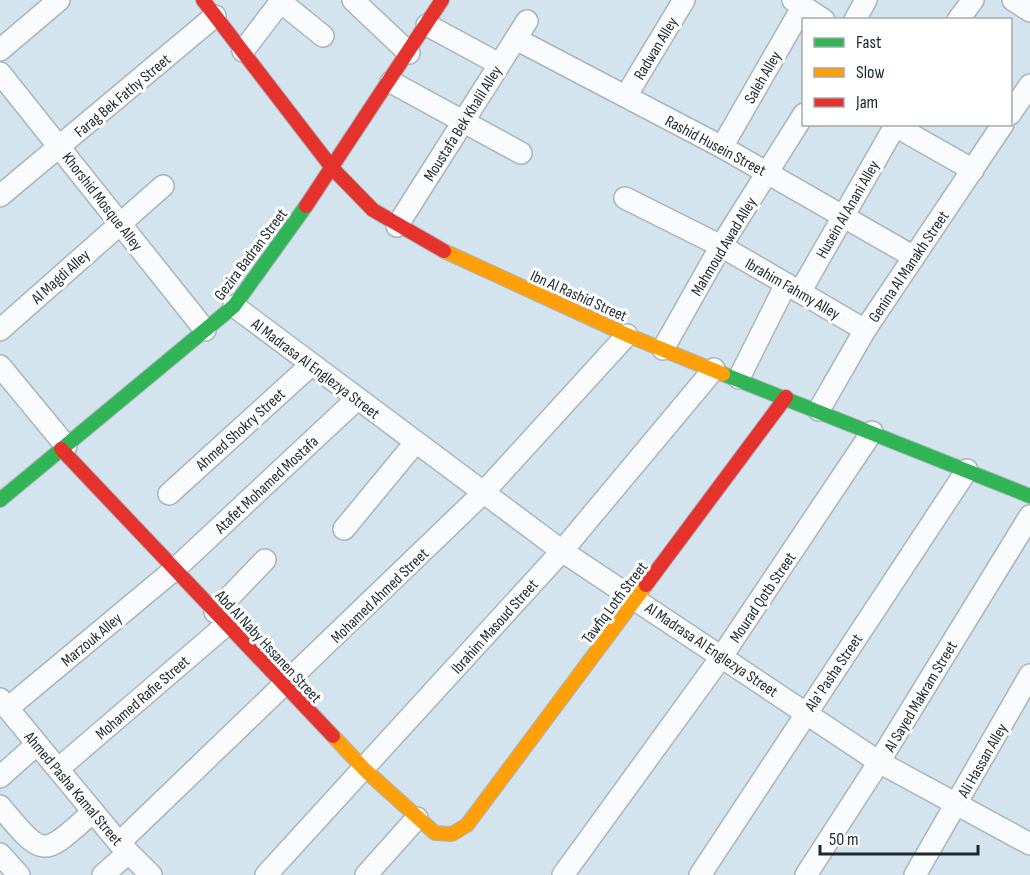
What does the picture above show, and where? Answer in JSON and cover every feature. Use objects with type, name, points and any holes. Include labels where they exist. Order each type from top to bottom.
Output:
[{"type":"street","points":[[0,50],[59,0]]},
{"type":"street","points":[[353,0],[409,53]]},
{"type":"street","name":"Gezira Badran Street","points":[[0,500],[234,306],[333,169],[442,0]]},
{"type":"street","name":"Radwan Alley","points":[[626,96],[684,0]]},
{"type":"street","points":[[856,18],[866,0]]},
{"type":"street","points":[[960,18],[973,0]]},
{"type":"street","points":[[1012,0],[1030,11]]},
{"type":"street","points":[[243,51],[282,1],[323,36]]},
{"type":"street","points":[[798,3],[821,18]]},
{"type":"street","name":"Saleh Alley","points":[[722,147],[798,3]]},
{"type":"street","name":"Ibn Al Rashid Street","points":[[209,8],[333,169],[352,191],[397,226],[452,255],[627,335],[1030,495]]},
{"type":"street","name":"Farag Bek Fathy Street","points":[[0,196],[60,147],[209,8]]},
{"type":"street","name":"Moustafa Bek Khalil Alley","points":[[397,226],[527,21]]},
{"type":"street","points":[[427,25],[499,64]]},
{"type":"street","name":"Rashid Husein Street","points":[[516,39],[722,147],[914,256]]},
{"type":"street","name":"Khorshid Mosque Alley","points":[[0,73],[205,330]]},
{"type":"street","points":[[391,82],[521,153]]},
{"type":"street","points":[[1012,112],[1030,85]]},
{"type":"street","name":"Mahmoud Awad Alley","points":[[663,349],[721,246],[802,117]]},
{"type":"street","name":"Husein Al Anani Alley","points":[[739,378],[793,288],[843,216],[892,126]]},
{"type":"street","points":[[895,126],[973,170]]},
{"type":"street","name":"Genina Al Manakh Street","points":[[819,410],[865,330],[1002,126]]},
{"type":"street","name":"Al Magdi Alley","points":[[0,330],[163,186]]},
{"type":"street","name":"Ibrahim Fahmy Alley","points":[[625,198],[721,246],[865,330]]},
{"type":"street","name":"Al Madrasa Al Englezya Street","points":[[234,306],[482,494],[562,550],[879,762],[1030,844]]},
{"type":"street","name":"Mohamed Ahmed Street","points":[[103,875],[123,848],[482,494],[627,335]]},
{"type":"street","name":"Ahmed Shokry Street","points":[[169,494],[311,365]]},
{"type":"street","points":[[0,366],[63,447]]},
{"type":"street","name":"Ibrahim Masoud Street","points":[[266,875],[562,550],[714,369]]},
{"type":"street","name":"Tawfiq Lotfi Street","points":[[466,825],[786,397]]},
{"type":"street","name":"Atafet Mohamed Mostafa","points":[[175,569],[357,399]]},
{"type":"street","name":"Mourad Qotb Street","points":[[563,875],[722,656],[872,432]]},
{"type":"street","points":[[344,529],[415,443]]},
{"type":"street","name":"Abd Al Naby Hssanen Street","points":[[63,447],[284,687],[364,770],[435,833],[446,836],[457,833],[466,825]]},
{"type":"street","name":"Ala' Pasha Street","points":[[700,875],[967,470]]},
{"type":"street","name":"Al Sayed Makram Street","points":[[806,875],[879,762],[1030,516]]},
{"type":"street","name":"Mohamed Rafie Street","points":[[58,769],[220,618],[265,560]]},
{"type":"street","name":"Marzouk Alley","points":[[4,704],[175,569]]},
{"type":"street","name":"Ali Hassan Alley","points":[[915,875],[1030,675]]},
{"type":"street","name":"Ahmed Pasha Kamal Street","points":[[4,704],[123,848],[151,875]]},
{"type":"street","points":[[0,777],[37,744]]},
{"type":"street","points":[[3,816],[36,845],[46,847],[55,845],[93,812]]},
{"type":"street","points":[[366,875],[417,818]]},
{"type":"street","points":[[0,854],[19,875]]},
{"type":"traffic: fast","points":[[0,500],[234,306],[306,206]]},
{"type":"traffic: fast","points":[[723,374],[1030,496]]},
{"type":"traffic: slow","points":[[444,251],[627,335],[723,374]]},
{"type":"traffic: slow","points":[[333,736],[365,770],[435,833],[452,834],[467,825],[646,585]]},
{"type":"traffic: jam","points":[[203,0],[333,169],[373,210],[444,251]]},
{"type":"traffic: jam","points":[[306,206],[442,0]]},
{"type":"traffic: jam","points":[[646,585],[786,397]]},
{"type":"traffic: jam","points":[[61,449],[333,736]]}]
